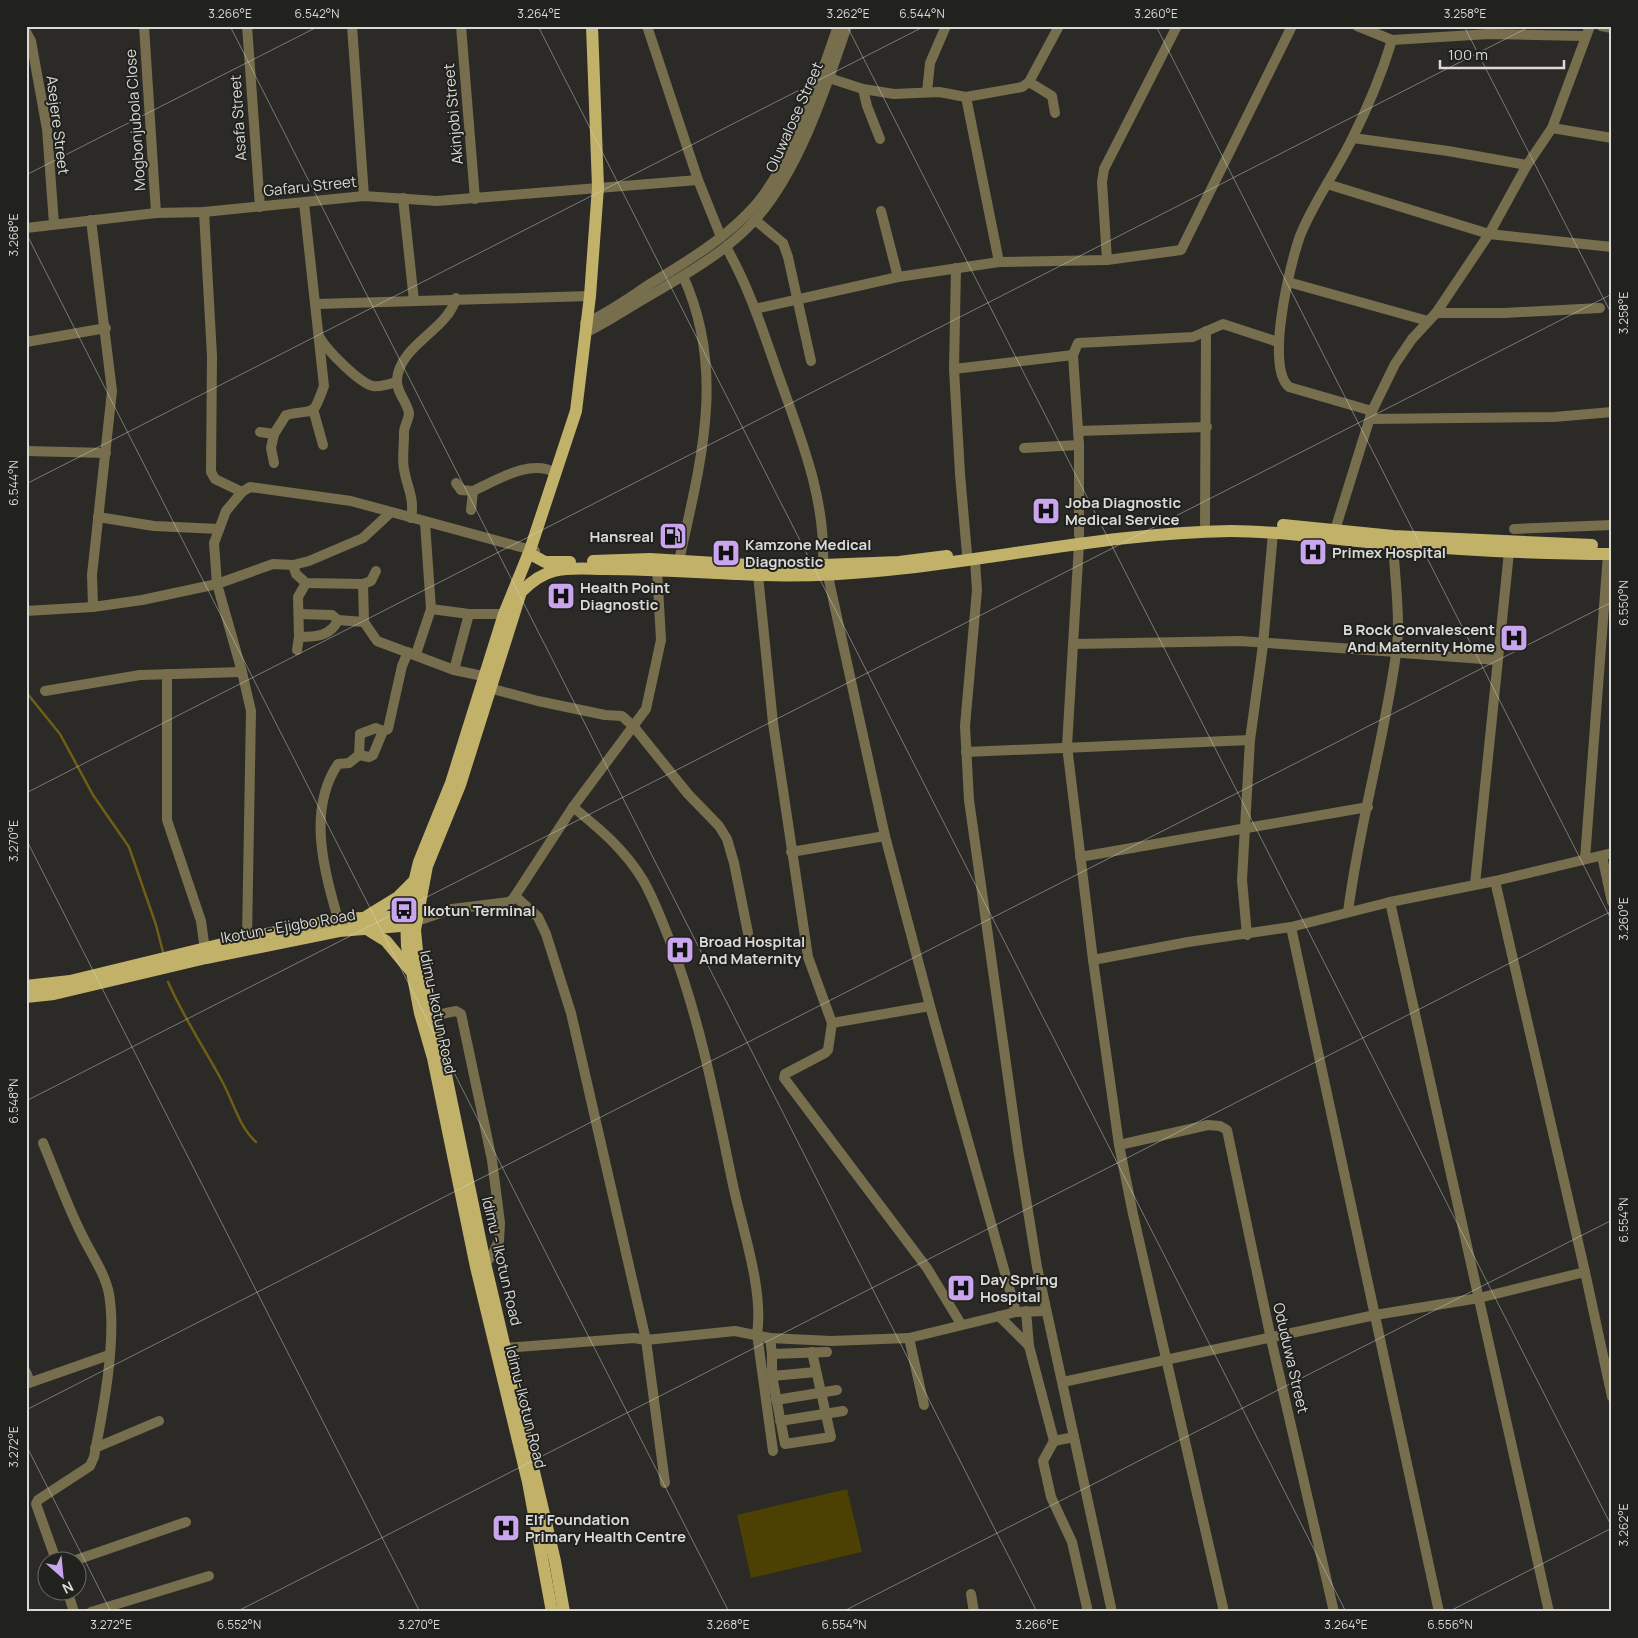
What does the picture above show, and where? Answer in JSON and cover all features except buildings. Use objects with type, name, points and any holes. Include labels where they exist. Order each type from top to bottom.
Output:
[{"type":"main road","points":[[414,921],[427,866],[460,784],[489,688],[576,428],[587,327],[598,187],[592,26]]},
{"type":"main road","points":[[414,921],[413,882],[454,774],[483,676],[504,614],[532,559],[556,473],[576,411],[587,327]]},
{"type":"main road","points":[[522,591],[542,575],[563,570],[657,568],[758,575],[826,571],[899,562],[971,557],[1079,539],[1205,524],[1268,524],[1393,536],[1611,551]]},
{"type":"main road","points":[[1167,530],[1273,532],[1394,544],[1509,552],[1611,551]]},
{"type":"main road","points":[[532,559],[679,561],[826,571]]},
{"type":"main road","points":[[532,559],[542,575]]},
{"type":"main road","points":[[412,973],[386,941],[365,923],[398,897],[413,882]]},
{"type":"main road","name":"Ikotun - Ejigbo Road","points":[[26,986],[70,981],[205,950],[247,938],[338,919],[365,923],[414,921]]},
{"type":"main road","name":"Idimu-Ikotun Road","points":[[414,921],[407,946],[412,973],[433,1058],[460,1200],[507,1375],[552,1612]]},
{"type":"main road","name":"Idimu - Ikotun Road","points":[[414,921],[418,960],[505,1348],[507,1375],[555,1560],[564,1612]]},
{"type":"main road","name":"Ikotun - Ejigbo Road","points":[[26,997],[54,994],[216,956],[339,931],[365,923]]},
{"type":"street","name":"Mogbonjubola Close","points":[[144,26],[156,213]]},
{"type":"street","name":"Asafa Street","points":[[247,26],[260,207]]},
{"type":"street","points":[[352,26],[364,196]]},
{"type":"street","name":"Akinjobi Street","points":[[461,26],[475,199]]},
{"type":"street","points":[[647,26],[698,180],[721,237]]},
{"type":"street","name":"Oluwalose Street","points":[[587,327],[721,237],[748,213],[765,192],[786,156],[820,78],[838,26]]},
{"type":"street","name":"Oluwalose Street","points":[[587,327],[683,276],[726,247],[755,220],[772,198],[793,162],[830,78],[847,26]]},
{"type":"street","points":[[927,92],[930,63],[946,26]]},
{"type":"street","points":[[830,78],[863,89],[894,94],[940,92],[966,97],[1022,87],[1029,82],[1059,26]]},
{"type":"street","points":[[1107,260],[1102,182],[1104,169],[1177,26]]},
{"type":"street","points":[[755,309],[898,277],[998,262],[1107,260],[1181,250],[1292,26]]},
{"type":"street","points":[[1335,530],[1371,415],[1395,364],[1412,339],[1436,313],[1489,234],[1527,165],[1552,128],[1587,31],[1489,34],[1392,40],[1357,26]]},
{"type":"street","points":[[1601,26],[1612,28]]},
{"type":"street","name":"Asejere Street","points":[[26,32],[31,41],[46,129],[54,224]]},
{"type":"street","points":[[1392,40],[1352,138],[1301,234],[1288,282],[1278,342],[1281,378],[1289,386],[1371,415],[1554,417],[1612,412]]},
{"type":"street","points":[[1029,82],[1052,96],[1055,113]]},
{"type":"street","points":[[863,89],[867,106],[880,139]]},
{"type":"street","points":[[966,97],[998,262]]},
{"type":"street","points":[[1552,128],[1612,138]]},
{"type":"street","points":[[1352,138],[1448,151],[1527,165]]},
{"type":"street","name":"Gafaru Street","points":[[26,228],[156,213],[204,212],[304,204],[364,196],[437,201],[698,180]]},
{"type":"street","points":[[1328,184],[1489,234],[1612,247]]},
{"type":"street","points":[[403,198],[414,301]]},
{"type":"street","points":[[274,463],[271,448],[274,434],[286,415],[305,414],[317,406],[324,386],[304,204]]},
{"type":"street","points":[[881,211],[898,277]]},
{"type":"street","points":[[204,212],[212,356],[211,472],[214,480],[242,492]]},
{"type":"street","points":[[91,220],[106,328],[112,392],[92,575],[92,607]]},
{"type":"street","points":[[755,220],[783,243],[812,361]]},
{"type":"street","points":[[726,247],[755,309],[817,487],[826,571],[885,836],[930,1006],[1021,1311],[1054,1441],[1043,1461],[1051,1497],[1072,1542],[1088,1612]]},
{"type":"street","points":[[956,268],[954,369],[960,474],[977,590],[965,726],[969,800],[1018,1149],[1046,1311],[1112,1612]]},
{"type":"street","points":[[679,561],[704,449],[708,412],[707,379],[701,334],[689,288],[683,276]]},
{"type":"street","points":[[1288,282],[1428,321]]},
{"type":"street","points":[[411,518],[413,504],[404,462],[404,434],[409,414],[396,382],[402,363],[423,337],[448,315],[456,298]]},
{"type":"street","points":[[316,304],[456,298],[589,301]]},
{"type":"street","points":[[1436,313],[1504,313],[1600,308]]},
{"type":"street","points":[[1224,1612],[1164,1360],[1119,1146],[1080,857],[1067,746],[1079,539],[1079,445],[1073,355],[1078,344],[1083,342],[1188,338],[1218,324],[1227,324],[1278,342]]},
{"type":"street","points":[[26,342],[106,328]]},
{"type":"street","points":[[1205,524],[1206,331]]},
{"type":"street","points":[[318,336],[327,350],[364,382],[373,386],[396,382]]},
{"type":"street","points":[[954,369],[1073,355]]},
{"type":"street","points":[[313,409],[323,445]]},
{"type":"street","points":[[1078,431],[1207,427]]},
{"type":"street","points":[[260,432],[274,434]]},
{"type":"street","points":[[1024,448],[1079,445]]},
{"type":"street","points":[[26,451],[106,453]]},
{"type":"street","points":[[456,483],[461,490],[473,491],[507,476],[538,466],[556,473]]},
{"type":"street","points":[[247,938],[251,711],[217,584],[214,543],[226,511],[242,492],[250,487],[351,501],[425,522],[532,559]]},
{"type":"street","points":[[471,510],[473,491]]},
{"type":"street","points":[[26,611],[92,607],[142,600],[217,584],[272,564],[293,565],[363,538],[390,513]]},
{"type":"street","points":[[98,517],[154,526],[218,529]]},
{"type":"street","points":[[338,919],[320,838],[323,806],[338,764],[349,763],[360,755],[370,757],[383,731],[388,729],[391,724],[402,666],[412,653],[430,609],[425,522]]},
{"type":"street","points":[[1514,529],[1612,524]]},
{"type":"street","points":[[1247,935],[1242,880],[1244,830],[1250,740],[1263,644],[1273,532]]},
{"type":"street","points":[[1348,912],[1355,858],[1368,807],[1399,653],[1394,544]]},
{"type":"street","points":[[1584,860],[1611,551]]},
{"type":"street","points":[[1475,884],[1496,660],[1509,552]]},
{"type":"street","points":[[293,565],[296,574],[306,583],[363,584],[370,582],[376,571]]},
{"type":"street","points":[[414,921],[452,909],[509,902],[515,896],[573,806],[646,709],[661,640],[657,568]]},
{"type":"street","points":[[758,575],[773,723],[808,957],[832,1023],[828,1050],[825,1054],[786,1074],[784,1078],[927,1268],[961,1324]]},
{"type":"street","points":[[297,650],[299,637],[298,597],[306,583]]},
{"type":"street","points":[[363,584],[364,622],[377,641],[454,670],[483,676]]},
{"type":"street","points":[[430,609],[469,614],[504,614]]},
{"type":"street","points":[[299,614],[332,615],[338,620],[364,622]]},
{"type":"street","points":[[454,670],[469,614]]},
{"type":"street","points":[[299,637],[324,635],[334,630],[338,620]]},
{"type":"street","points":[[1074,644],[1240,641],[1496,660]]},
{"type":"street","points":[[45,691],[140,675],[242,672]]},
{"type":"street","points":[[167,674],[167,820],[201,921],[205,950]]},
{"type":"street","points":[[489,688],[538,702],[605,715],[622,716],[634,726],[688,794],[719,826],[727,838],[748,933]]},
{"type":"street","points":[[360,755],[360,734],[376,728],[383,731]]},
{"type":"street","points":[[966,752],[1067,746],[1250,740]]},
{"type":"street","points":[[573,806],[617,844],[643,880],[658,910],[682,973],[712,1077],[752,1265],[759,1321],[757,1334],[773,1451]]},
{"type":"street","points":[[1080,857],[1368,807]]},
{"type":"street","points":[[791,852],[885,836]]},
{"type":"street","points":[[1093,960],[1188,942],[1247,935],[1291,927],[1390,902],[1495,881],[1607,855],[1612,902]]},
{"type":"street","points":[[1495,881],[1609,1373],[1612,1397]]},
{"type":"street","points":[[515,896],[538,917],[558,968],[571,1013],[646,1340],[666,1484]]},
{"type":"street","points":[[1390,902],[1549,1612]]},
{"type":"street","points":[[1291,927],[1439,1612]]},
{"type":"street","points":[[832,1023],[930,1006]]},
{"type":"street","points":[[432,1016],[456,1011],[461,1014],[492,1160],[500,1224],[499,1241],[491,1257],[485,1263]]},
{"type":"street","name":"Oduduwa Street","points":[[1119,1146],[1208,1125],[1220,1126],[1227,1130],[1271,1339],[1334,1612]]},
{"type":"street","points":[[43,1143],[82,1235],[99,1268],[108,1293],[109,1355],[95,1448],[90,1466],[38,1500],[36,1504],[52,1550]]},
{"type":"street","points":[[1063,1382],[1271,1339],[1375,1315],[1479,1298],[1585,1272]]},
{"type":"street","points":[[505,1348],[634,1338],[646,1340],[735,1331],[770,1338],[831,1341],[909,1338],[1021,1311],[1046,1311]]},
{"type":"street","points":[[998,1316],[1029,1346]]},
{"type":"street","points":[[770,1338],[772,1376],[785,1444],[831,1437],[812,1352]]},
{"type":"street","points":[[909,1338],[924,1405]]},
{"type":"street","points":[[772,1354],[827,1352]]},
{"type":"street","points":[[26,1372],[28,1383],[109,1355]]},
{"type":"street","points":[[772,1376],[816,1372]]},
{"type":"street","points":[[776,1400],[837,1390]]},
{"type":"street","points":[[780,1421],[843,1411]]},
{"type":"street","points":[[95,1448],[159,1422]]},
{"type":"street","points":[[1054,1441],[1074,1437]]},
{"type":"street","points":[[88,1556],[186,1522]]},
{"type":"street","points":[[91,1612],[209,1576]]},
{"type":"street","points":[[971,1594],[974,1612]]},
{"type":"street","points":[[70,1600],[74,1612]]},
{"type":"shaded area","points":[[847,1489],[862,1552],[751,1578],[737,1515]]},
{"type":"waterway","points":[[26,692],[60,734],[93,795],[129,847],[156,925],[163,952]]},
{"type":"waterway","points":[[168,982],[187,1020],[222,1081],[245,1129],[256,1142]]},
{"type":"place","name":"Joba Diagnostic Medical Service","points":[[1046,511]]},
{"type":"place","name":"Hansreal","points":[[673,536]]},
{"type":"place","name":"Primex Hospital","points":[[1313,552]]},
{"type":"place","name":"Kamzone Medical Diagnostic","points":[[726,553]]},
{"type":"place","name":"Health Point Diagnostic","points":[[561,596]]},
{"type":"place","name":"B Rock Convalescent And Maternity Home","points":[[1514,638]]},
{"type":"place","name":"Ikotun Terminal","points":[[404,910]]},
{"type":"place","name":"Broad Hospital And Maternity","points":[[680,950]]},
{"type":"place","name":"Day Spring Hospital","points":[[961,1288]]},
{"type":"place","name":"Elf Foundation Primary Health Centre","points":[[506,1528]]}]
